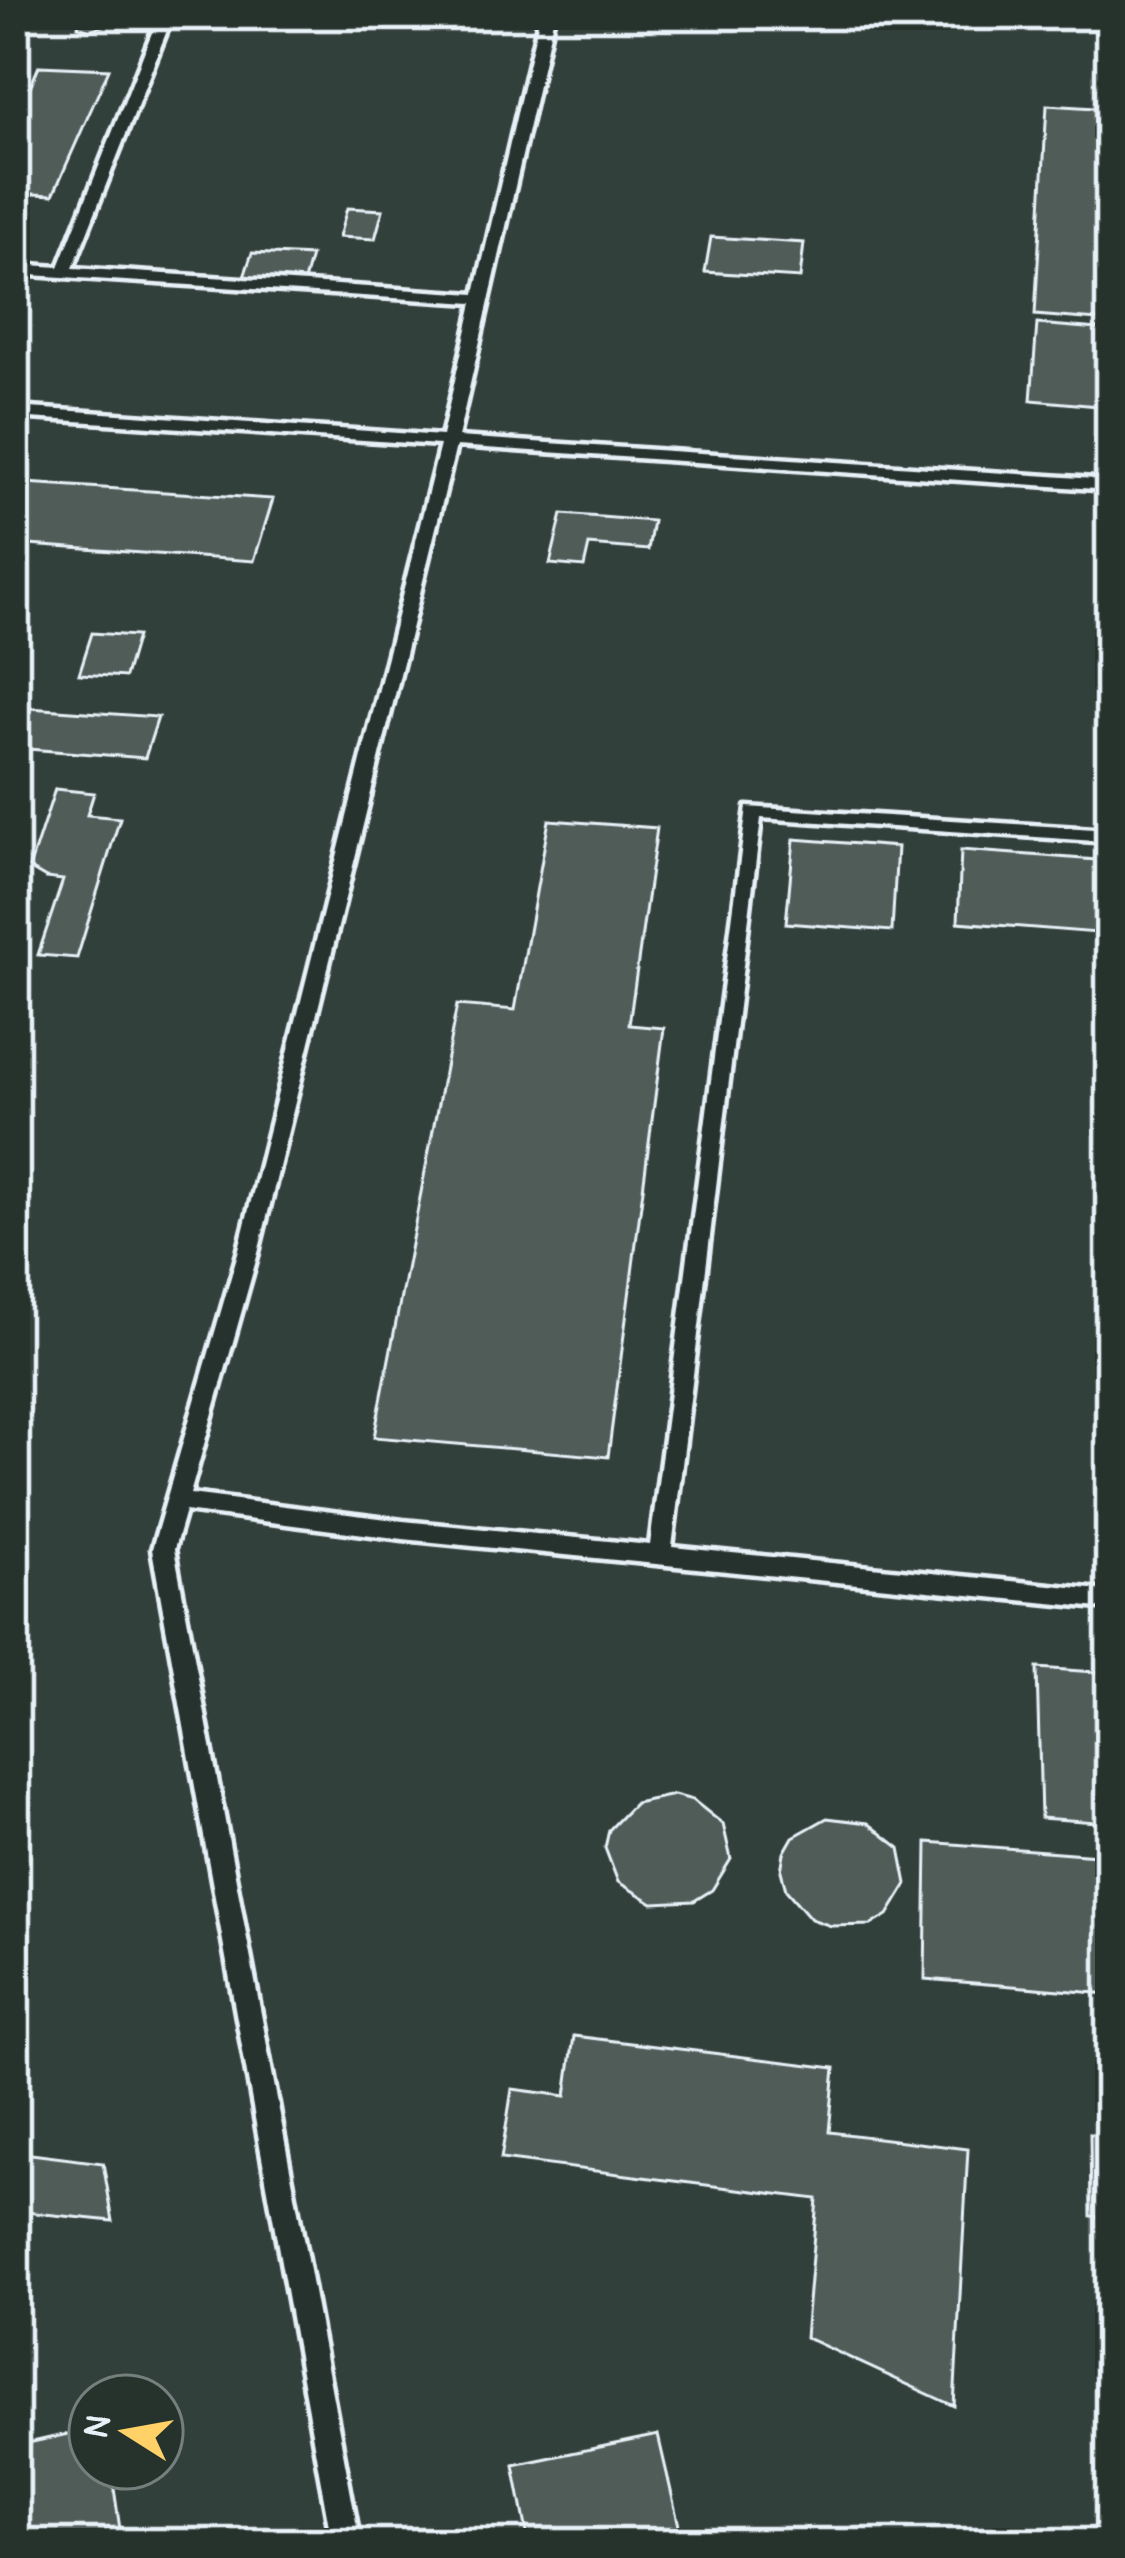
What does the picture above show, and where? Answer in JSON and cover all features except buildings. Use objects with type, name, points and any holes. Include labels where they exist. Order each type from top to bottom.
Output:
[{"type":"lane","points":[[64,272],[166,15]]},
{"type":"lane","points":[[346,2543],[163,1549],[248,1253],[448,442],[547,15]]},
{"type":"lane","points":[[15,269],[482,299]]},
{"type":"lane","points":[[15,412],[1110,485]]},
{"type":"lane","points":[[660,1556],[753,811],[1110,836]]},
{"type":"lane","points":[[177,1501],[403,1530],[1110,1600]]},
{"type":"shaded area","points":[[15,15],[1110,15],[1110,2543],[15,2543]]}]
